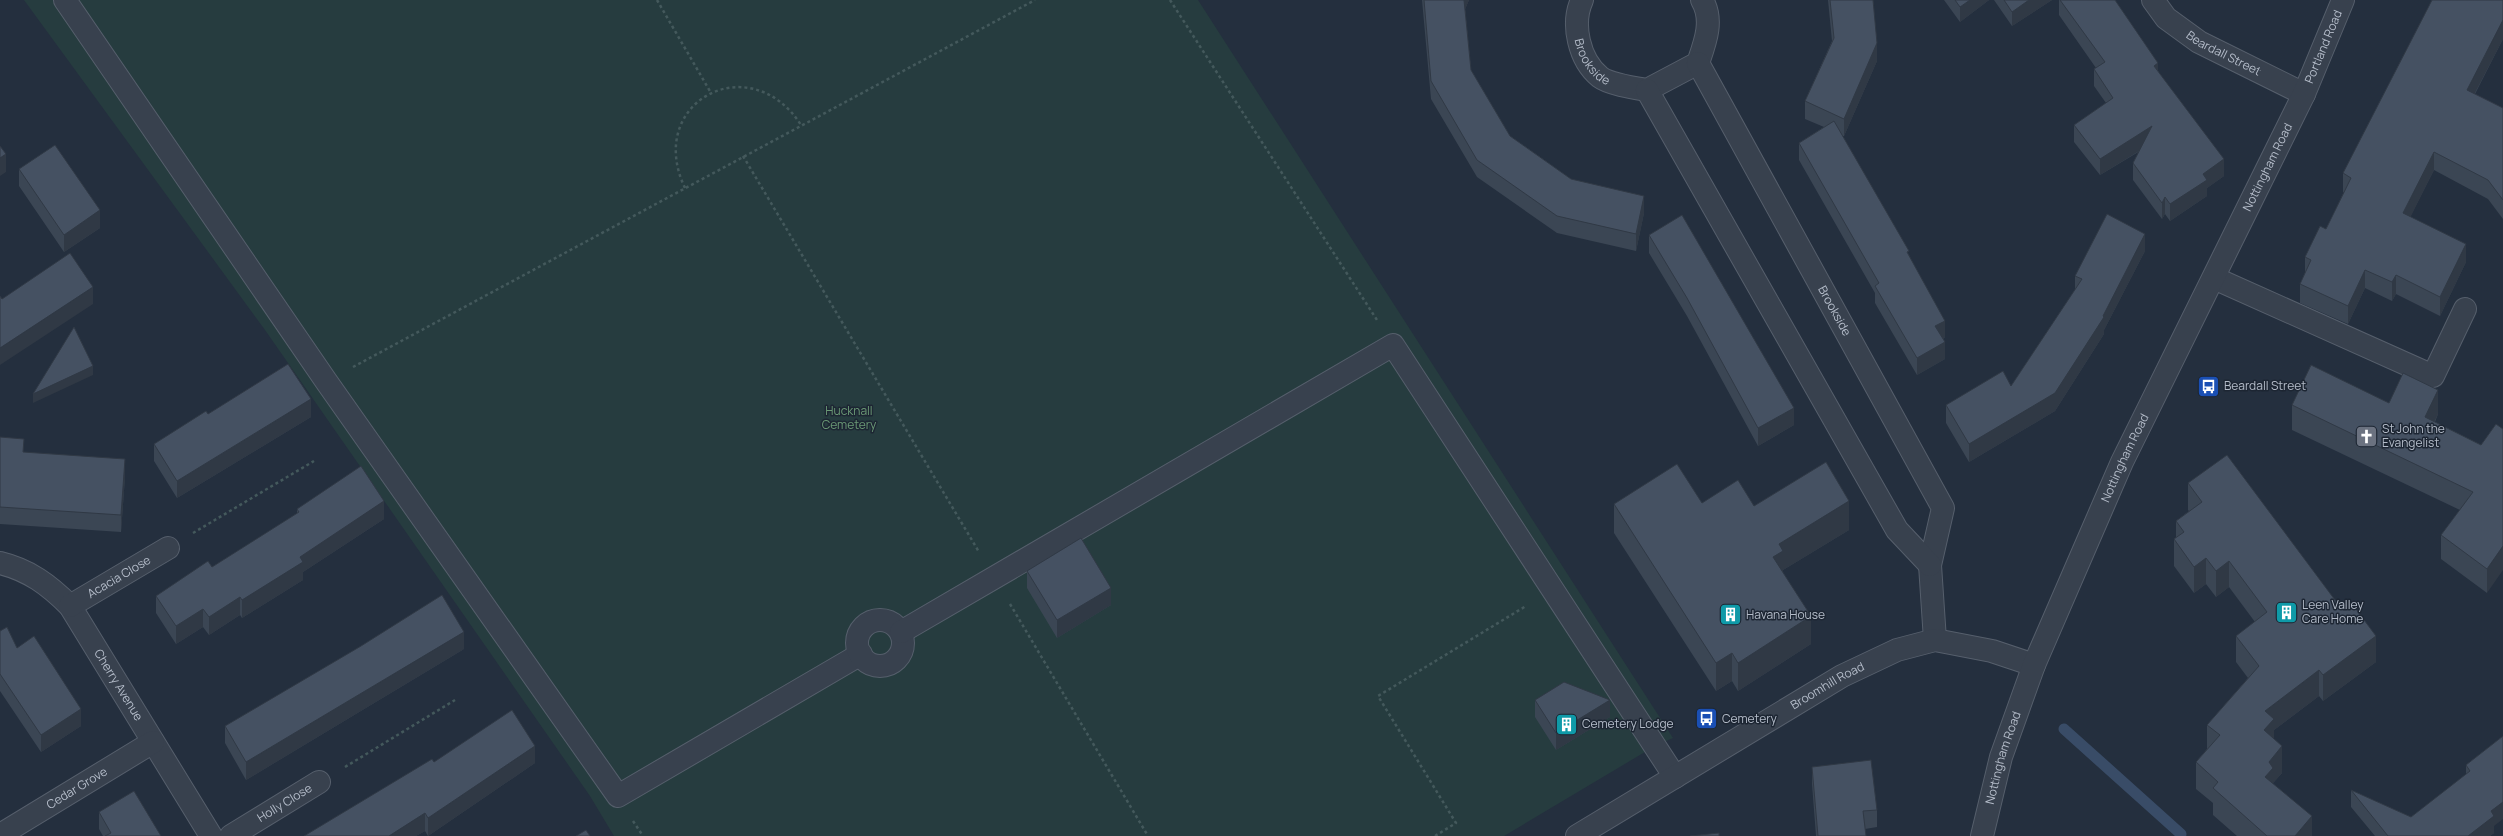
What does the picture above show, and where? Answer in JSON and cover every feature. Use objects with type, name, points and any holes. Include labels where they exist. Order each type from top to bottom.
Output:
[{"type":"street","points":[[65,0],[326,381],[618,796],[861,654]]},
{"type":"street","name":"Brookside","points":[[1582,0],[1576,29],[1583,56],[1600,78],[1648,90]]},
{"type":"street","points":[[1702,0],[1706,6],[1708,36],[1698,63],[1648,90],[1897,530],[1930,565]]},
{"type":"street","name":"Beardall Street","points":[[2153,0],[2166,18],[2199,42],[2304,94]]},
{"type":"street","name":"Portland Road","points":[[2304,94],[2343,0]]},
{"type":"street","name":"Brookside","points":[[1698,63],[1943,508],[1930,565],[1936,640]]},
{"type":"street","name":"Nottingham Road","points":[[1982,836],[2001,757],[2034,665],[2122,462],[2304,94]]},
{"type":"street","points":[[2214,278],[2433,376],[2465,309]]},
{"type":"street","points":[[901,632],[1393,345],[1675,777]]},
{"type":"street","name":"Acacia Close","points":[[70,606],[168,548]]},
{"type":"street","name":"Cherry Avenue","points":[[0,563],[18,568],[49,586],[70,606],[211,836]]},
{"type":"street","points":[[873,620],[889,621],[901,632],[903,648],[894,662],[879,667],[864,661],[856,646],[860,630],[873,620]]},
{"type":"street","name":"Broomhill Road","points":[[1577,836],[1842,676],[1897,650],[1936,640],[1992,651],[2034,665]]},
{"type":"street","name":"Cedar Grove","points":[[0,835],[153,742]]},
{"type":"street","name":"Holly Close","points":[[231,836],[319,782]]},
{"type":"path","points":[[657,0],[711,93]]},
{"type":"path","points":[[326,381],[1035,0]]},
{"type":"path","points":[[1170,0],[1393,345]]},
{"type":"path","points":[[684,188],[677,171],[675,159],[676,135],[684,118],[696,103],[711,93],[728,88],[746,87],[763,91],[778,99],[791,111],[801,125]]},
{"type":"path","points":[[744,156],[1148,836]]},
{"type":"path","points":[[168,548],[314,461]]},
{"type":"path","points":[[1435,836],[1456,824],[1378,696],[1552,590]]},
{"type":"path","points":[[319,782],[455,700]]},
{"type":"green space","name":"Hucknall Cemetery","points":[[24,0],[1198,0],[1673,738],[1655,746],[1504,836],[614,836],[590,796],[265,330]]},
{"type":"building","points":[[1424,0],[1464,0],[1471,70],[1510,136],[1571,179],[1644,196],[1636,234],[1557,216],[1477,160],[1431,81]]},
{"type":"building","points":[[1830,0],[1873,0],[1877,43],[1844,119],[1805,101],[1834,38]]},
{"type":"building","points":[[1955,0],[1970,0],[1960,7]]},
{"type":"building","points":[[2004,0],[2029,0],[2012,12]]},
{"type":"building","points":[[2060,0],[2115,0],[2158,63],[2154,66],[2224,159],[2203,174],[2207,180],[2170,204],[2165,197],[2162,203],[2133,163],[2152,126],[2100,159],[2074,125],[2113,98],[2094,69],[2105,62]]},
{"type":"building","points":[[2432,0],[2503,0],[2503,20],[2467,90],[2503,108],[2503,200],[2488,180],[2434,152],[2403,213],[2466,244],[2440,297],[2396,275],[2392,282],[2365,270],[2348,306],[2300,284],[2311,260],[2305,257],[2320,226],[2326,229],[2351,178],[2343,173]]},
{"type":"building","points":[[1834,121],[1909,251],[1907,252],[1945,321],[1935,326],[1945,342],[1917,358],[1875,286],[1879,283],[1799,143]]},
{"type":"building","points":[[55,145],[100,210],[64,235],[19,169]]},
{"type":"building","points":[[0,146],[6,154],[0,158]]},
{"type":"building","points":[[2107,214],[2145,234],[2103,316],[2104,317],[2055,393],[1969,444],[1946,405],[2003,371],[2011,386],[2082,279],[2075,276]]},
{"type":"building","points":[[1682,215],[1794,408],[1758,428],[1687,298],[1649,235]]},
{"type":"building","points":[[70,253],[93,287],[0,348],[0,296],[2,299]]},
{"type":"building","points":[[74,327],[93,366],[33,394]]},
{"type":"building","points":[[288,364],[311,399],[177,481],[154,444],[206,411],[208,414]]},
{"type":"building","points":[[2311,365],[2389,403],[2403,373],[2438,390],[2425,417],[2481,445],[2496,424],[2503,429],[2503,546],[2487,569],[2441,535],[2473,492],[2292,405]]},
{"type":"building","points":[[0,437],[24,439],[23,452],[125,459],[121,515],[0,507]]},
{"type":"building","points":[[2227,455],[2341,608],[2350,601],[2376,636],[2323,675],[2319,670],[2265,711],[2274,719],[2264,730],[2282,746],[2269,762],[2273,768],[2265,777],[2312,816],[2295,836],[2267,836],[2213,788],[2218,782],[2196,762],[2220,735],[2207,725],[2259,666],[2236,636],[2267,612],[2229,561],[2216,571],[2206,558],[2194,567],[2174,539],[2184,532],[2176,521],[2202,502],[2188,483]]},
{"type":"building","name":"Havana House","points":[[1826,462],[1849,501],[1779,544],[1783,551],[1773,557],[1811,616],[1738,663],[1732,653],[1716,663],[1614,504],[1677,464],[1702,503],[1738,480],[1754,506]]},
{"type":"building","points":[[361,466],[384,501],[300,557],[303,562],[242,600],[240,597],[209,617],[203,609],[176,626],[156,596],[208,561],[212,567],[299,512],[297,509]]},
{"type":"building","points":[[1081,538],[1111,588],[1057,620],[1027,571]]},
{"type":"building","points":[[442,595],[464,632],[246,762],[225,726],[361,646]]},
{"type":"building","points":[[7,627],[17,648],[34,636],[81,709],[41,735],[0,674],[0,631]]},
{"type":"building","points":[[1564,682],[1610,700],[1556,733],[1535,700]]},
{"type":"building","points":[[512,710],[535,746],[428,818],[425,813],[389,836],[304,836],[432,759],[434,762]]},
{"type":"building","points":[[2503,736],[2503,802],[2491,811],[2494,816],[2468,836],[2388,836],[2351,790],[2411,817],[2470,771],[2466,765]]},
{"type":"building","points":[[1871,760],[1877,810],[1863,811],[1866,836],[1818,836],[1812,767]]},
{"type":"building","points":[[134,791],[161,836],[105,836],[111,833],[99,812]]},
{"type":"building","points":[[586,830],[590,836],[576,836]]},
{"type":"building","points":[[1719,833],[1719,836],[1690,836]]},
{"type":"waterway","points":[[2064,729],[2181,834]]},
{"type":"place","name":"Beardall Street","points":[[2208,386]]},
{"type":"place","name":"St John the Evangelist","points":[[2366,436]]},
{"type":"place","name":"Leen Valley Care Home","points":[[2286,612]]},
{"type":"place","name":"Havana House","points":[[1730,615]]},
{"type":"place","name":"Cemetery","points":[[1706,719]]},
{"type":"place","name":"Cemetery Lodge","points":[[1567,724]]}]
